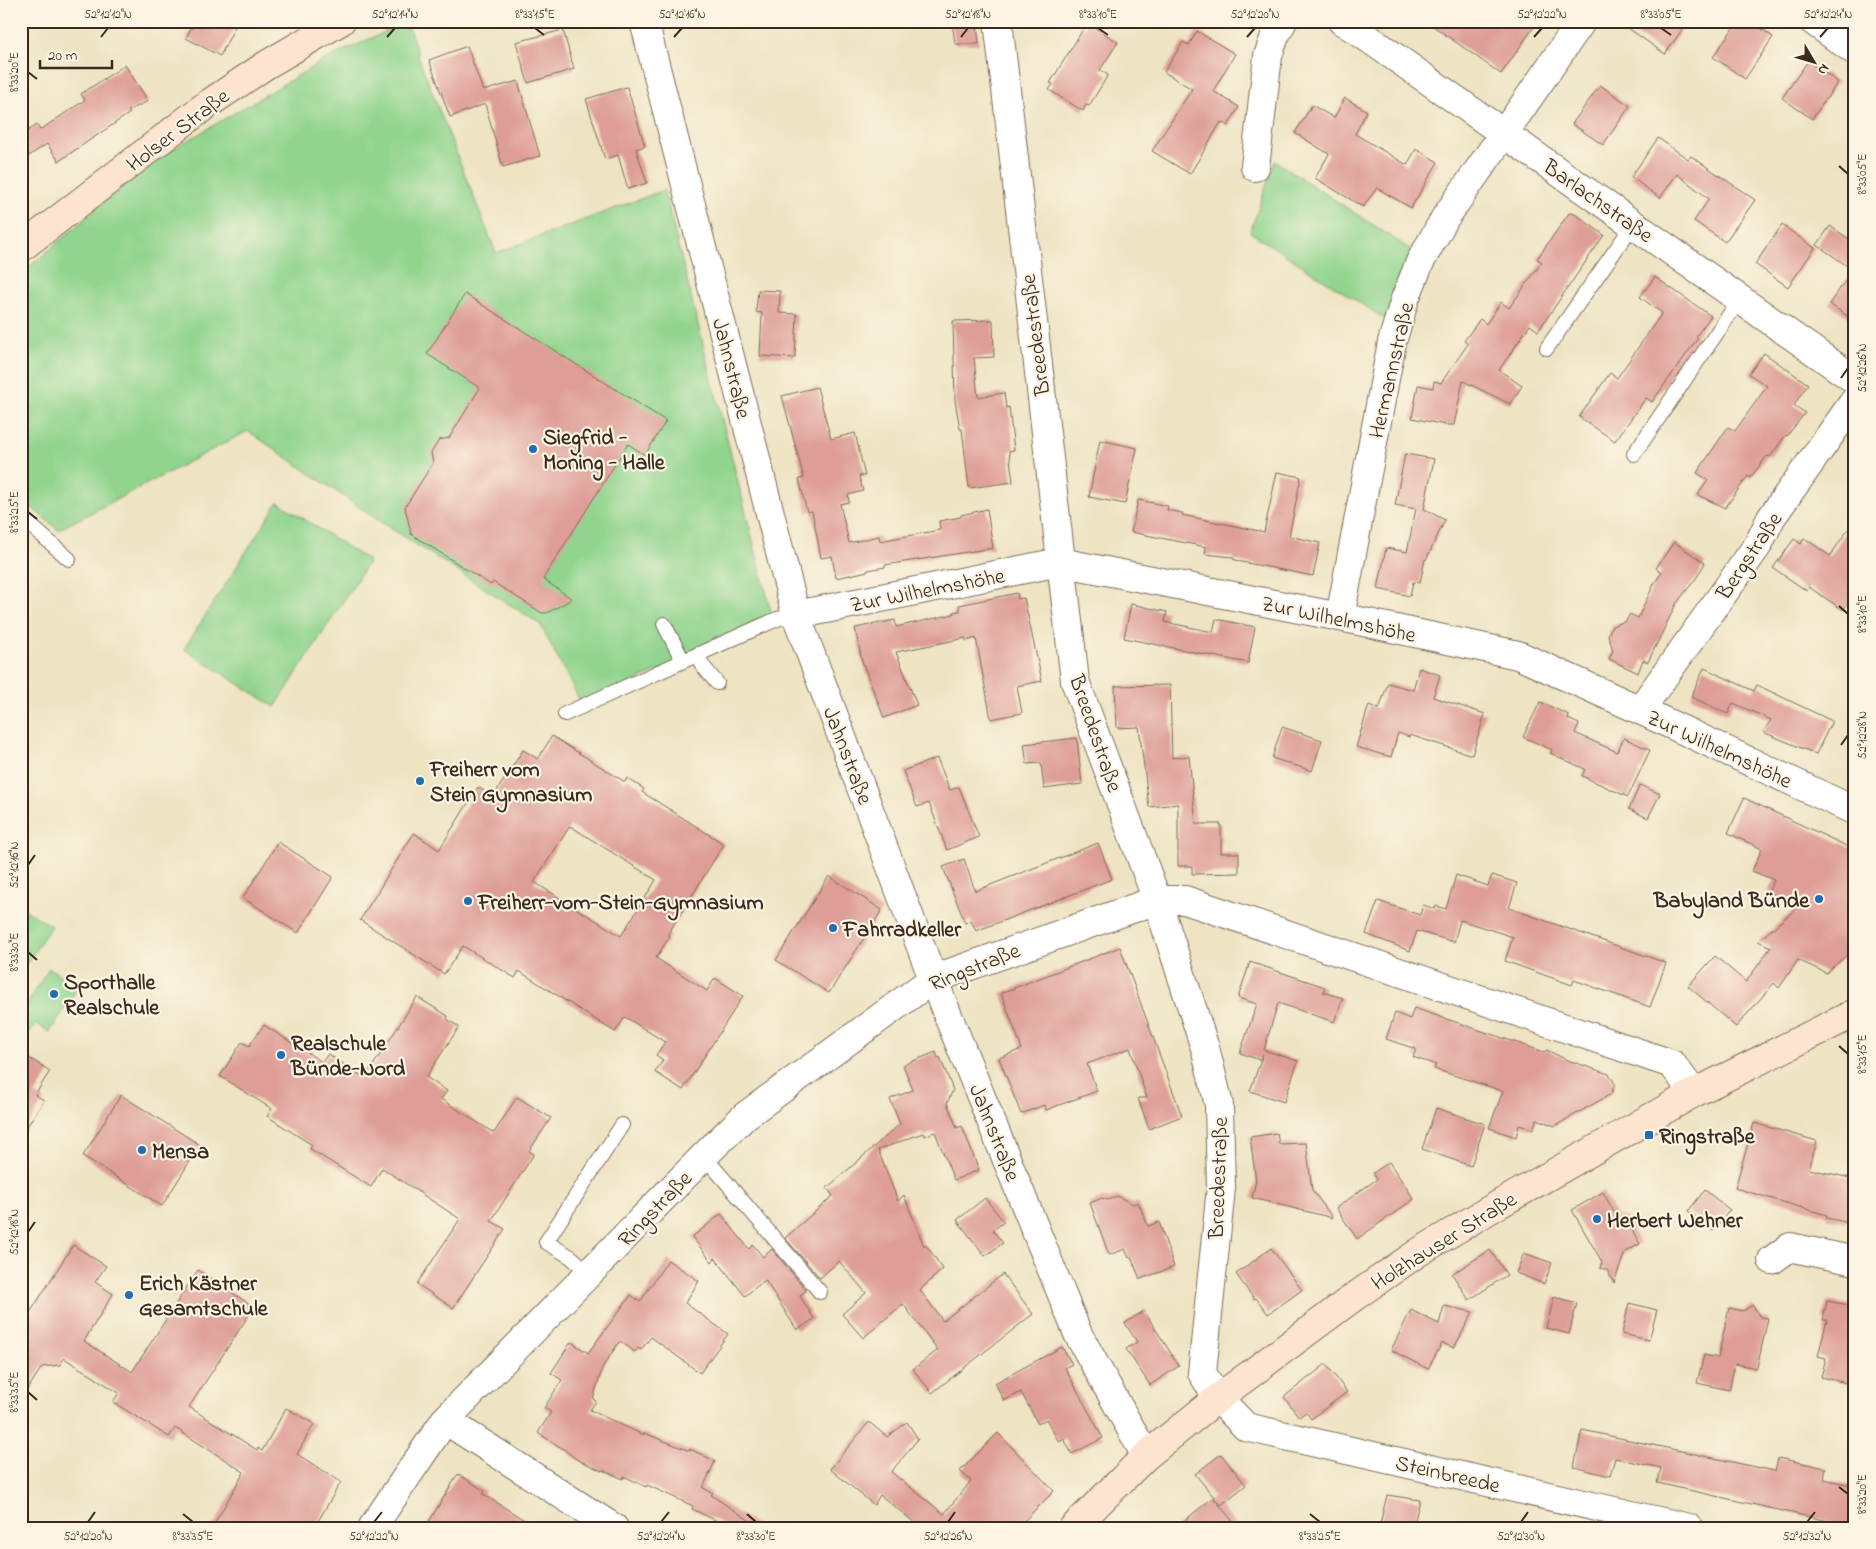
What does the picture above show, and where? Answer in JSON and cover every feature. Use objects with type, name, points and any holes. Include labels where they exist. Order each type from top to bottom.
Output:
[{"type":"street","name":"Holser Straße","points":[[21,248],[206,106],[266,65],[341,21]]},
{"type":"street","name":"Jahnstraße","points":[[644,21],[796,615],[933,978],[1078,1334],[1146,1456]]},
{"type":"street","name":"Breedestraße","points":[[998,21],[1075,681],[1156,900],[1206,1051],[1219,1105],[1221,1188],[1202,1373],[1218,1398]]},
{"type":"street","points":[[1255,168],[1268,56],[1282,21]]},
{"type":"street","name":"Barlachstraße","points":[[1342,21],[1504,132],[1633,225],[1855,380]]},
{"type":"street","name":"Hermannstraße","points":[[1340,617],[1392,342],[1405,299],[1420,262],[1445,218],[1582,21]]},
{"type":"street","points":[[1813,21],[1855,51]]},
{"type":"street","name":"Bergstraße","points":[[1640,710],[1758,545],[1771,518],[1855,400]]},
{"type":"street","name":"Zur Wilhelmshöhe","points":[[796,615],[1060,562],[1340,617],[1518,655],[1855,811]]},
{"type":"street","name":"Ringstraße","points":[[372,1528],[445,1420],[745,1116],[933,978],[1156,900],[1185,900],[1672,1064],[1694,1094]]},
{"type":"street","name":"Holzhauser Straße","points":[[1073,1528],[1146,1456],[1218,1398],[1354,1297],[1419,1252],[1489,1210],[1694,1094],[1855,1013]]},
{"type":"street","points":[[1772,1260],[1790,1247],[1855,1261]]},
{"type":"street","name":"Steinbreede","points":[[1218,1398],[1246,1427],[1689,1528]]},
{"type":"street","points":[[445,1420],[614,1528]]},
{"type":"lane","points":[[1547,348],[1633,225]]},
{"type":"lane","points":[[1634,454],[1740,299]]},
{"type":"lane","points":[[21,517],[69,559]]},
{"type":"lane","points":[[565,714],[777,619],[796,615]]},
{"type":"lane","points":[[664,624],[683,661]]},
{"type":"lane","points":[[698,654],[702,665],[717,683]]},
{"type":"lane","points":[[590,1274],[571,1257],[546,1242],[622,1125]]},
{"type":"lane","points":[[704,1156],[820,1292]]},
{"type":"green space","points":[[407,22],[421,64],[496,253],[664,190],[773,620],[582,705],[540,624],[381,522],[248,431],[58,530],[21,498],[21,274],[151,162],[328,58]]},
{"type":"green space","points":[[1275,161],[1416,253],[1388,321],[1250,232]]},
{"type":"green space","points":[[278,502],[369,561],[275,707],[184,649]]},
{"type":"green space","name":"Sporthalle Realschule","points":[[21,907],[51,926],[21,972]]},
{"type":"green space","name":"Sporthalle Realschule","points":[[49,968],[78,987],[50,1032],[36,1024],[30,1032],[21,1027],[21,1001],[27,1004]]},
{"type":"building","points":[[195,21],[238,21],[220,56],[186,38]]},
{"type":"building","points":[[952,21],[969,21],[977,25],[979,44],[955,44]]},
{"type":"building","points":[[1426,21],[1538,21],[1501,74]]},
{"type":"building","points":[[1618,21],[1688,21],[1665,54]]},
{"type":"building","points":[[1738,21],[1751,21],[1773,37],[1745,79],[1713,57]]},
{"type":"building","points":[[1087,23],[1118,42],[1100,70],[1108,75],[1089,106],[1086,105],[1083,111],[1049,90],[1053,84],[1050,83]]},
{"type":"building","points":[[563,30],[574,69],[528,83],[516,42]]},
{"type":"building","points":[[1197,31],[1235,54],[1213,91],[1239,107],[1228,126],[1221,122],[1190,174],[1152,151],[1192,89],[1164,72],[1183,42],[1189,45]]},
{"type":"building","points":[[467,46],[483,91],[518,81],[540,156],[503,167],[485,104],[450,117],[429,60]]},
{"type":"building","points":[[1808,61],[1838,82],[1812,119],[1782,98]]},
{"type":"building","points":[[125,65],[148,101],[128,111],[130,113],[59,161],[47,144],[21,161],[21,135],[37,125],[40,130],[85,100],[81,94]]},
{"type":"building","points":[[1600,85],[1630,106],[1603,145],[1572,124]]},
{"type":"building","points":[[627,87],[645,146],[636,149],[647,183],[628,189],[618,155],[605,159],[586,99]]},
{"type":"building","points":[[1345,98],[1367,111],[1355,134],[1407,165],[1416,149],[1438,162],[1411,208],[1377,188],[1363,207],[1315,178],[1329,154],[1295,133],[1312,105],[1334,118]]},
{"type":"building","points":[[1658,138],[1688,159],[1691,156],[1755,200],[1725,242],[1694,221],[1709,199],[1677,174],[1660,198],[1631,177]]},
{"type":"building","points":[[1569,213],[1575,214],[1604,235],[1538,331],[1530,325],[1499,370],[1522,386],[1510,404],[1463,381],[1454,425],[1412,418],[1418,385],[1433,388],[1434,381],[1441,383],[1468,344],[1464,341],[1480,319],[1486,324],[1501,302],[1509,308],[1542,262],[1537,259]]},
{"type":"building","points":[[1782,225],[1815,248],[1788,287],[1755,264]]},
{"type":"building","points":[[1830,226],[1855,243],[1855,321],[1829,304],[1853,270],[1817,245]]},
{"type":"building","points":[[1655,277],[1711,316],[1696,336],[1698,338],[1652,402],[1646,398],[1615,441],[1579,417],[1610,373],[1617,378],[1662,313],[1640,297]]},
{"type":"building","points":[[758,290],[780,291],[779,313],[797,314],[795,358],[760,356],[762,313],[756,312]]},
{"type":"building","name":"Siegfrid - Moning - Halle","points":[[465,294],[666,421],[645,455],[628,444],[543,579],[572,599],[547,613],[542,613],[493,582],[491,585],[411,534],[405,507],[433,463],[431,453],[439,440],[449,438],[480,388],[427,354]]},
{"type":"building","points":[[993,320],[994,357],[974,358],[978,397],[1004,393],[1006,408],[1009,407],[1014,450],[1009,451],[1013,482],[969,488],[962,429],[960,429],[955,400],[953,321]]},
{"type":"building","points":[[1764,353],[1808,384],[1794,405],[1805,413],[1770,457],[1767,456],[1750,478],[1748,476],[1725,508],[1698,495],[1708,480],[1697,473],[1728,427],[1735,431],[1767,386],[1749,374]]},
{"type":"building","points":[[817,387],[831,439],[855,433],[865,476],[859,476],[863,491],[848,495],[849,502],[840,504],[849,543],[879,536],[880,541],[940,530],[939,521],[987,509],[993,548],[885,565],[885,567],[836,578],[832,556],[821,558],[812,511],[807,512],[799,479],[804,478],[782,396]]},
{"type":"building","points":[[1100,440],[1137,448],[1125,504],[1089,497]]},
{"type":"building","points":[[1405,454],[1434,459],[1424,509],[1445,520],[1425,559],[1420,583],[1413,582],[1410,596],[1378,589],[1386,548],[1407,552],[1416,509],[1395,505]]},
{"type":"building","points":[[1277,472],[1301,477],[1289,536],[1320,543],[1313,576],[1242,562],[1233,559],[1233,557],[1205,554],[1206,547],[1131,532],[1138,500],[1168,506],[1167,510],[1182,513],[1182,515],[1264,532]]},
{"type":"building","points":[[1855,519],[1855,593],[1843,610],[1809,587],[1807,591],[1773,568],[1794,539],[1801,544],[1804,538],[1830,556]]},
{"type":"building","points":[[1674,542],[1705,563],[1697,577],[1676,604],[1648,662],[1643,660],[1638,673],[1609,659],[1613,650],[1608,635],[1612,626],[1626,621],[1630,614],[1638,618],[1654,584],[1662,572],[1656,568]]},
{"type":"building","points":[[1017,593],[1018,599],[1024,598],[1042,681],[1017,686],[1022,713],[991,719],[976,638],[966,641],[966,638],[896,652],[917,705],[884,718],[862,661],[855,628],[895,620],[896,627],[954,614],[953,612],[960,611],[959,605]]},
{"type":"building","points":[[1131,604],[1167,612],[1165,622],[1213,632],[1216,619],[1255,627],[1248,663],[1124,638]]},
{"type":"building","points":[[1419,668],[1440,675],[1433,697],[1485,714],[1472,755],[1410,735],[1409,737],[1398,733],[1391,757],[1356,747],[1369,705],[1379,709],[1388,683],[1413,690]]},
{"type":"building","points":[[1704,668],[1754,691],[1757,685],[1832,721],[1816,754],[1763,732],[1771,720],[1733,703],[1728,714],[1691,697]]},
{"type":"building","points":[[1170,685],[1172,758],[1189,756],[1196,824],[1221,824],[1221,853],[1239,853],[1239,873],[1192,874],[1192,866],[1178,866],[1178,804],[1149,807],[1139,727],[1117,728],[1115,686]]},
{"type":"building","points":[[1540,702],[1569,715],[1568,719],[1579,724],[1575,733],[1617,752],[1624,738],[1650,750],[1628,797],[1582,776],[1585,769],[1550,753],[1552,750],[1523,737]]},
{"type":"building","points":[[1282,727],[1322,740],[1312,771],[1272,758]]},
{"type":"building","name":"Freiherr-vom-Stein-Gymnasium","points":[[552,736],[625,782],[627,778],[644,789],[642,792],[724,844],[668,934],[670,936],[656,958],[707,991],[715,978],[743,996],[683,1090],[655,1072],[663,1060],[656,1055],[665,1042],[625,1017],[615,1032],[519,971],[515,978],[463,946],[444,974],[360,920],[414,833],[439,850],[478,787],[493,797],[523,750],[538,759]],"holes":[[[570,826],[656,880],[621,936],[534,882]]]},
{"type":"building","points":[[1077,738],[1082,784],[1044,789],[1041,763],[1027,764],[1024,744]]},
{"type":"building","points":[[937,758],[950,790],[959,787],[979,837],[947,850],[929,803],[917,807],[903,771]]},
{"type":"building","points":[[1640,785],[1660,794],[1648,818],[1629,809]]},
{"type":"building","points":[[1744,798],[1855,850],[1855,948],[1826,973],[1798,960],[1779,988],[1774,983],[1736,1027],[1688,986],[1715,956],[1746,982],[1771,947],[1758,941],[1799,906],[1768,892],[1774,880],[1752,871],[1762,849],[1728,833]]},
{"type":"building","points":[[278,842],[333,877],[298,933],[243,898]]},
{"type":"building","points":[[1098,843],[1112,879],[976,931],[971,920],[965,923],[943,867],[964,859],[975,891]]},
{"type":"building","points":[[1456,875],[1488,886],[1492,875],[1517,883],[1509,908],[1666,963],[1650,1007],[1574,980],[1572,985],[1505,961],[1513,937],[1460,920],[1454,942],[1417,931],[1410,951],[1366,934],[1378,901],[1420,915],[1423,905],[1435,909],[1436,906],[1446,909]]},
{"type":"building","name":"Fahrradkeller","points":[[829,876],[882,910],[829,993],[776,960]]},
{"type":"building","points":[[1120,947],[1182,1116],[1149,1129],[1138,1098],[1147,1098],[1130,1048],[1087,1064],[1097,1091],[1046,1110],[1044,1105],[1021,1114],[999,1058],[1022,1049],[1001,993]]},
{"type":"building","points":[[1250,962],[1325,987],[1323,992],[1343,998],[1334,1022],[1278,1003],[1264,1050],[1298,1061],[1284,1102],[1250,1091],[1263,1054],[1260,1060],[1240,1053],[1257,1004],[1238,998]]},
{"type":"building","name":"Realschule Bünde-Nord","points":[[417,997],[448,1016],[447,1019],[459,1027],[426,1077],[447,1091],[441,1099],[494,1133],[517,1097],[551,1118],[529,1151],[534,1154],[491,1221],[505,1229],[453,1308],[417,1284],[460,1219],[382,1168],[371,1187],[310,1149],[312,1145],[267,1116],[272,1109],[220,1076],[242,1042],[249,1046],[264,1025],[322,1062],[328,1054],[365,1078]]},
{"type":"building","points":[[1414,1008],[1544,1052],[1547,1050],[1567,1060],[1609,1074],[1615,1084],[1611,1094],[1555,1126],[1537,1119],[1533,1129],[1519,1125],[1516,1137],[1489,1128],[1503,1091],[1434,1069],[1436,1065],[1413,1057],[1416,1049],[1386,1039],[1395,1013],[1410,1019]]},
{"type":"building","points":[[936,1052],[938,1058],[940,1057],[953,1090],[947,1103],[957,1128],[962,1126],[979,1170],[954,1180],[935,1132],[924,1136],[923,1133],[878,1150],[898,1201],[904,1195],[924,1246],[926,1245],[943,1269],[920,1290],[943,1321],[1003,1274],[1033,1314],[932,1393],[913,1369],[938,1350],[903,1304],[863,1338],[842,1314],[866,1293],[839,1261],[820,1278],[785,1238],[833,1196],[827,1188],[900,1124],[890,1099],[913,1090],[903,1065]]},
{"type":"building","points":[[21,1053],[50,1071],[35,1095],[44,1100],[21,1136]]},
{"type":"building","name":"Mensa","points":[[121,1095],[200,1145],[162,1206],[83,1156]]},
{"type":"building","points":[[1436,1108],[1485,1124],[1471,1166],[1422,1149]]},
{"type":"building","points":[[1754,1123],[1817,1141],[1809,1169],[1855,1179],[1855,1224],[1826,1218],[1827,1215],[1735,1188]]},
{"type":"building","points":[[1277,1133],[1279,1144],[1306,1143],[1312,1190],[1333,1218],[1252,1198],[1256,1181],[1250,1137]]},
{"type":"building","points":[[1389,1162],[1414,1199],[1357,1239],[1336,1208],[1377,1179],[1373,1173]]},
{"type":"building","points":[[1705,1190],[1730,1210],[1713,1231],[1688,1211]]},
{"type":"building","points":[[1603,1192],[1618,1219],[1619,1216],[1635,1221],[1632,1230],[1640,1244],[1625,1252],[1614,1283],[1607,1270],[1600,1268],[1602,1262],[1572,1210]]},
{"type":"building","points":[[1117,1196],[1133,1204],[1138,1202],[1148,1226],[1159,1222],[1174,1267],[1140,1279],[1131,1257],[1129,1258],[1125,1249],[1109,1255],[1090,1203],[1102,1198],[1108,1200]]},
{"type":"building","points":[[985,1198],[1004,1222],[993,1230],[1003,1243],[985,1256],[957,1220]]},
{"type":"building","points":[[721,1214],[749,1249],[753,1245],[763,1257],[772,1249],[806,1290],[800,1296],[814,1319],[797,1330],[765,1280],[745,1296],[715,1258],[712,1262],[692,1237]]},
{"type":"building","points":[[73,1245],[106,1266],[95,1282],[113,1294],[84,1341],[132,1372],[198,1270],[254,1307],[189,1407],[257,1450],[258,1448],[262,1451],[286,1408],[314,1424],[297,1454],[341,1482],[314,1528],[212,1528],[244,1472],[175,1428],[169,1437],[113,1402],[119,1393],[64,1358],[60,1365],[42,1367],[21,1399],[21,1327]]},
{"type":"building","points":[[1271,1248],[1302,1290],[1268,1314],[1256,1298],[1254,1299],[1236,1274]]},
{"type":"building","points":[[1490,1250],[1507,1275],[1469,1300],[1452,1274]]},
{"type":"building","points":[[1524,1253],[1552,1263],[1544,1284],[1516,1273]]},
{"type":"building","points":[[668,1260],[699,1281],[685,1303],[728,1334],[700,1373],[651,1337],[641,1350],[638,1348],[635,1352],[620,1341],[603,1366],[593,1399],[596,1401],[590,1410],[643,1435],[644,1433],[690,1451],[690,1449],[715,1461],[703,1488],[713,1493],[711,1495],[761,1528],[732,1528],[692,1509],[693,1506],[647,1485],[646,1487],[624,1476],[623,1479],[576,1459],[538,1433],[551,1412],[544,1408],[562,1380],[551,1373],[571,1342],[588,1353],[631,1295],[640,1302]]},
{"type":"building","points":[[1554,1297],[1577,1303],[1569,1334],[1546,1328]]},
{"type":"building","points":[[1827,1301],[1855,1306],[1855,1385],[1821,1377],[1826,1358],[1818,1356],[1827,1320],[1823,1320]]},
{"type":"building","points":[[1629,1303],[1657,1310],[1649,1340],[1622,1334]]},
{"type":"building","points":[[1753,1305],[1760,1317],[1768,1318],[1757,1368],[1735,1364],[1729,1390],[1697,1383],[1704,1355],[1718,1358],[1729,1308],[1743,1311]]},
{"type":"building","points":[[1444,1306],[1473,1312],[1454,1348],[1442,1343],[1428,1369],[1391,1350],[1411,1310],[1439,1324]]},
{"type":"building","points":[[1144,1311],[1179,1366],[1150,1385],[1126,1349],[1137,1342],[1125,1323]]},
{"type":"building","points":[[1062,1347],[1072,1364],[1065,1368],[1103,1438],[1072,1454],[1064,1439],[1059,1442],[1046,1419],[1038,1424],[1021,1392],[1004,1401],[995,1383]]},
{"type":"building","points":[[1326,1364],[1347,1392],[1311,1419],[1306,1412],[1299,1417],[1284,1397]]},
{"type":"building","points":[[869,1422],[887,1437],[907,1422],[918,1439],[891,1472],[944,1514],[971,1481],[960,1471],[998,1433],[1054,1491],[1017,1528],[921,1528],[880,1495],[874,1505],[830,1469]]},
{"type":"building","points":[[1582,1430],[1775,1471],[1778,1458],[1826,1468],[1824,1479],[1855,1486],[1855,1528],[1827,1526],[1828,1521],[1657,1483],[1661,1468],[1615,1458],[1610,1476],[1574,1467]]},
{"type":"building","points":[[1221,1454],[1246,1485],[1221,1505],[1214,1498],[1238,1528],[1175,1528],[1214,1497],[1195,1474]]},
{"type":"building","points":[[458,1474],[485,1491],[483,1494],[537,1528],[476,1528],[466,1522],[462,1528],[425,1528]]},
{"type":"building","points":[[1387,1495],[1420,1500],[1413,1528],[1379,1528]]},
{"type":"place","name":"Siegfrid - Moning - Halle","points":[[533,449]]},
{"type":"place","name":"Freiherr vom Stein Gymnasium","points":[[420,781]]},
{"type":"place","name":"Babyland Bünde","points":[[1819,899]]},
{"type":"place","name":"Freiherr-vom-Stein-Gymnasium","points":[[468,901]]},
{"type":"place","name":"Fahrradkeller","points":[[833,928]]},
{"type":"place","name":"Sporthalle Realschule","points":[[54,994]]},
{"type":"place","name":"Realschule Bünde-Nord","points":[[281,1055]]},
{"type":"place","name":"Ringstraße","points":[[1649,1135]]},
{"type":"place","name":"Mensa","points":[[142,1150]]},
{"type":"place","name":"Herbert Wehner","points":[[1597,1219]]},
{"type":"place","name":"Erich Kästner Gesamtschule","points":[[129,1295]]}]
